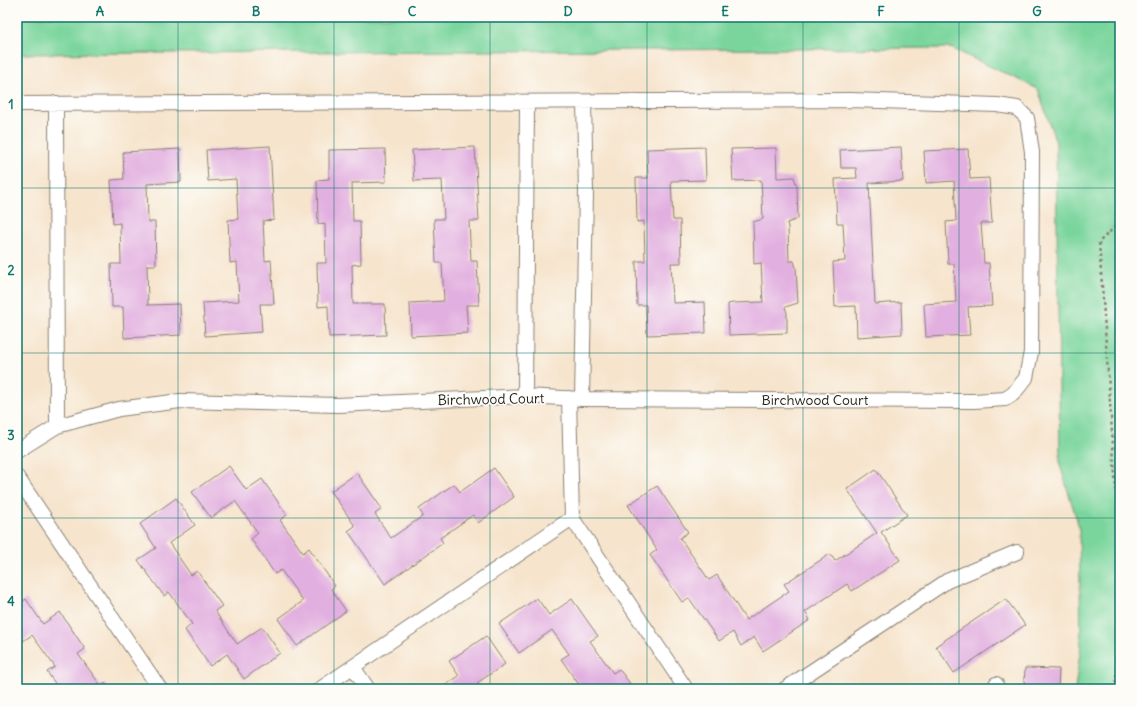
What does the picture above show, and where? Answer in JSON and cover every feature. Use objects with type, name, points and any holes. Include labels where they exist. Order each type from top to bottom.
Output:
[{"type":"street","name":"Birchwood Court","points":[[17,104],[56,102],[584,102],[851,100],[997,105],[1017,108],[1028,118],[1032,152],[1031,352],[1026,378],[1013,394],[1005,399],[974,401],[575,399],[525,396],[338,405],[180,401],[119,409],[57,426],[17,451]]},
{"type":"street","points":[[56,102],[57,426]]},
{"type":"street","points":[[525,396],[527,102]]},
{"type":"street","points":[[584,102],[586,193],[575,399],[572,518],[686,689]]},
{"type":"street","points":[[17,476],[160,689]]},
{"type":"street","points":[[320,689],[572,518]]},
{"type":"street","points":[[785,689],[947,581],[1017,552]]},
{"type":"street","points":[[353,667],[368,689]]},
{"type":"path","points":[[1120,222],[1099,242],[1116,490],[1120,499]]},
{"type":"path","points":[[1115,689],[1117,669],[1120,660]]},
{"type":"green space","points":[[17,17],[1120,17],[1120,689],[1075,689],[1081,645],[1079,527],[1060,465],[1056,143],[1038,89],[951,48],[17,54]]},
{"type":"building","points":[[270,146],[274,220],[263,221],[265,261],[271,260],[274,304],[260,304],[262,332],[205,336],[203,303],[239,301],[237,262],[230,263],[228,220],[238,219],[236,179],[208,181],[206,150]]},
{"type":"building","points":[[475,147],[479,221],[469,221],[471,261],[477,261],[479,305],[466,305],[468,333],[411,336],[410,303],[444,301],[442,263],[436,263],[434,219],[444,219],[442,180],[414,181],[412,150]]},
{"type":"building","points":[[705,147],[706,180],[671,181],[673,220],[680,220],[681,263],[671,263],[673,303],[705,302],[706,333],[647,335],[646,305],[637,305],[636,261],[645,261],[644,221],[637,222],[636,178],[648,178],[647,149]]},
{"type":"building","points":[[901,147],[903,181],[869,183],[875,304],[901,302],[902,334],[857,337],[856,306],[835,307],[833,262],[845,261],[843,223],[837,223],[835,179],[857,178],[856,168],[841,168],[840,150]]},
{"type":"building","points":[[776,148],[777,178],[794,177],[797,187],[798,219],[787,223],[789,261],[794,261],[796,268],[798,303],[785,307],[787,313],[787,333],[729,335],[728,304],[763,302],[761,263],[754,264],[753,222],[763,219],[761,180],[733,181],[731,149]]},
{"type":"building","points":[[180,149],[181,182],[147,184],[148,222],[155,222],[156,265],[147,265],[148,305],[180,304],[181,335],[124,338],[123,307],[112,307],[111,264],[121,264],[120,223],[113,224],[111,180],[124,179],[123,152]]},
{"type":"building","points":[[385,149],[386,182],[352,183],[353,221],[360,221],[361,264],[352,265],[353,304],[385,304],[386,335],[329,337],[328,306],[318,307],[317,263],[326,263],[325,223],[318,224],[317,180],[329,179],[329,150]]},
{"type":"building","points":[[968,149],[970,179],[989,178],[992,223],[981,223],[984,263],[989,263],[992,306],[968,307],[970,335],[926,337],[924,304],[956,302],[954,264],[948,264],[946,222],[956,221],[954,181],[926,183],[924,151]]},
{"type":"building","points":[[229,466],[246,490],[262,479],[287,515],[280,520],[303,553],[309,548],[335,586],[331,589],[346,611],[297,646],[278,619],[303,601],[281,570],[275,574],[251,539],[258,533],[235,501],[211,518],[192,492]]},
{"type":"building","points":[[494,468],[514,497],[478,523],[473,515],[440,538],[443,543],[385,584],[348,531],[355,526],[331,491],[357,473],[382,509],[375,514],[391,538],[423,516],[419,509],[454,484],[460,492]]},
{"type":"building","points":[[876,469],[907,515],[881,532],[900,560],[852,591],[847,584],[805,612],[810,620],[763,651],[754,637],[741,646],[733,632],[719,641],[689,598],[682,602],[650,555],[657,550],[628,505],[657,486],[688,532],[680,538],[709,580],[717,575],[746,620],[789,591],[784,584],[830,554],[835,561],[877,533],[847,489]]},
{"type":"building","points":[[176,498],[195,525],[169,543],[191,575],[197,571],[222,606],[215,611],[237,644],[262,627],[280,653],[244,679],[227,654],[210,666],[185,630],[192,624],[169,592],[164,596],[138,560],[156,548],[140,524]]},
{"type":"building","points":[[537,598],[549,615],[572,599],[598,636],[590,641],[613,673],[619,669],[634,689],[582,689],[561,659],[569,654],[552,630],[519,653],[499,624]]},
{"type":"building","points":[[26,599],[43,624],[60,612],[85,649],[78,654],[101,686],[105,683],[109,689],[59,689],[47,672],[55,667],[32,635],[17,645],[17,606]]},
{"type":"building","points":[[1006,599],[1025,625],[954,673],[936,646]]},
{"type":"building","points":[[486,636],[505,664],[477,683],[482,689],[440,689],[459,676],[449,661]]},
{"type":"building","points":[[1025,668],[1059,669],[1058,689],[1024,689]]}]
